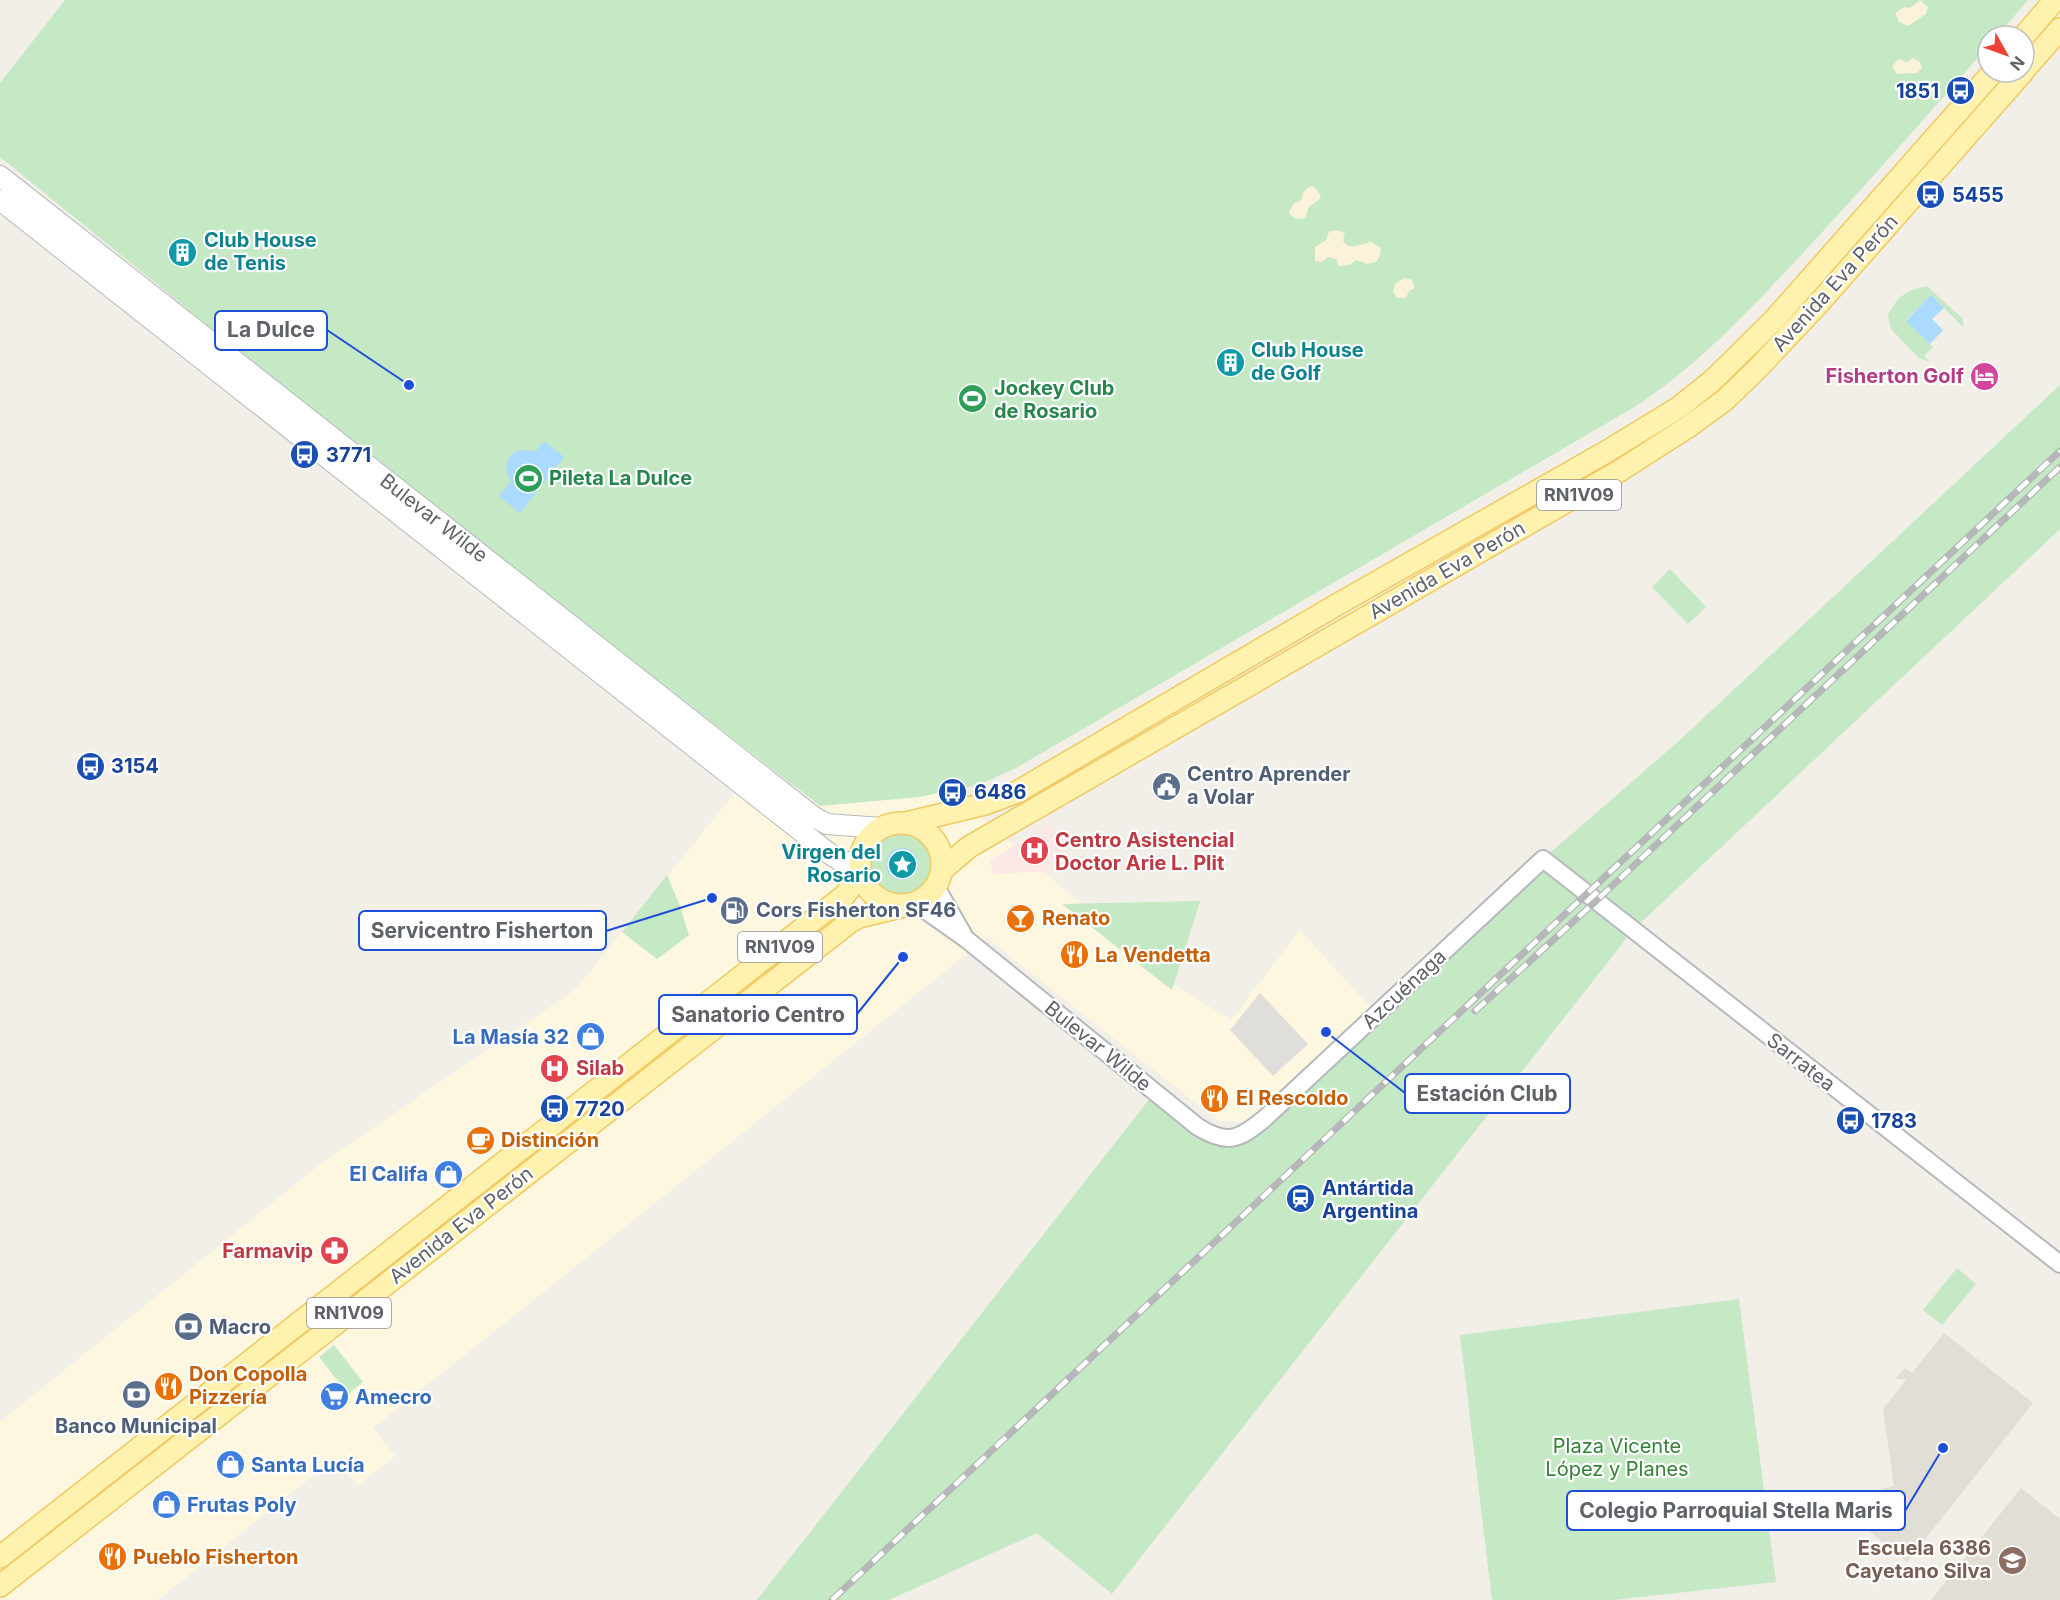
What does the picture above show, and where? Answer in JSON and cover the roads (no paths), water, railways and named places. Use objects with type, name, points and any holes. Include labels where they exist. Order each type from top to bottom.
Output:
[{"type":"main road","points":[[2034,24],[2055,0]]},
{"type":"main road","name":"Avenida Eva Perón","points":[[2036,56],[2060,29]]},
{"type":"main road","name":"Avenida Eva Perón","points":[[906,823],[986,804],[1017,792],[1678,408],[1712,381],[1773,321],[1982,84]]},
{"type":"main road","name":"Avenida Eva Perón","points":[[939,879],[969,847],[1621,470],[1688,428],[1725,399],[1791,334],[2012,84]]},
{"type":"main road","name":"Bulevar Wilde","points":[[0,176],[814,817],[827,824],[881,828]]},
{"type":"main road","name":"Bulevar Wilde","points":[[0,200],[831,854],[860,870]]},
{"type":"main road","points":[[906,823],[920,827],[932,836],[939,846],[942,858],[939,879]]},
{"type":"main road","name":"RN1V09","points":[[860,870],[862,849],[872,835],[889,824],[906,823]]},
{"type":"main road","points":[[860,870],[867,888],[877,898],[890,904],[910,905]]},
{"type":"main road","name":"Avenida Eva Perón","points":[[0,1557],[844,896],[860,870]]},
{"type":"main road","name":"RN1V09","points":[[910,905],[927,897],[939,879]]},
{"type":"main road","name":"Avenida Eva Perón","points":[[0,1586],[850,922],[859,917],[910,905]]},
{"type":"street","name":"Azcuénaga","points":[[1235,1139],[1264,1119],[1543,859]]},
{"type":"street","name":"Sarratea","points":[[1543,859],[2060,1264]]},
{"type":"street","name":"Bulevar Wilde","points":[[939,879],[966,939]]},
{"type":"street","name":"Bulevar Wilde","points":[[910,905],[966,939],[1198,1127],[1226,1140],[1235,1139]]},
{"type":"water","points":[[1931,295],[1944,308],[1932,319],[1943,330],[1930,344],[1906,321]]},
{"type":"water","name":"Pileta La Dulce","points":[[544,441],[564,457],[520,513],[499,496],[511,481],[508,474],[508,461],[510,456],[520,450],[535,452]]},
{"type":"water","points":[[902,848],[914,852],[918,864],[914,876],[902,880],[890,876],[886,864],[890,852]]},
{"type":"railway","points":[[832,1600],[2060,451]]},
{"type":"railway","points":[[1475,1011],[1596,901],[2060,467]]},
{"type":"place","name":"1851","points":[[1960,91]]},
{"type":"place","name":"5455","points":[[1931,195]]},
{"type":"place","name":"Club House de Tenis","points":[[183,252]]},
{"type":"place","name":"Club House de Golf","points":[[1230,362]]},
{"type":"place","name":"Fisherton Golf","points":[[1985,376]]},
{"type":"place","name":"La Dulce","points":[[409,385]]},
{"type":"place","name":"Jockey Club de Rosario","points":[[973,399]]},
{"type":"place","name":"3771","points":[[305,455]]},
{"type":"place","name":"Pileta La Dulce","points":[[528,478]]},
{"type":"place","name":"3154","points":[[90,766]]},
{"type":"place","name":"Centro Aprender a Volar","points":[[1166,786]]},
{"type":"place","name":"6486","points":[[953,792]]},
{"type":"place","name":"Centro Asistencial Doctor Arie L. Plit","points":[[1034,851]]},
{"type":"place","name":"Virgen del Rosario","points":[[902,864]]},
{"type":"place","name":"Servicentro Fisherton","points":[[712,898]]},
{"type":"place","name":"Cors Fisherton SF46","points":[[735,910]]},
{"type":"place","name":"Renato","points":[[1021,918]]},
{"type":"place","name":"La Vendetta","points":[[1074,955]]},
{"type":"place","name":"Sanatorio Centro","points":[[903,957]]},
{"type":"place","name":"Estación Club","points":[[1326,1032]]},
{"type":"place","name":"La Masía 32","points":[[590,1037]]},
{"type":"place","name":"Silab","points":[[555,1068]]},
{"type":"place","name":"El Rescoldo","points":[[1215,1098]]},
{"type":"place","name":"7720","points":[[554,1109]]},
{"type":"place","name":"1783","points":[[1850,1121]]},
{"type":"place","name":"Distinción","points":[[480,1140]]},
{"type":"place","name":"El Califa","points":[[449,1174]]},
{"type":"place","name":"Antártida Argentina","points":[[1301,1199]]},
{"type":"place","name":"Farmavip","points":[[334,1251]]},
{"type":"place","name":"Macro","points":[[188,1327]]},
{"type":"place","name":"Don Copolla Pizzería","points":[[168,1386]]},
{"type":"place","name":"Banco Municipal","points":[[136,1395]]},
{"type":"place","name":"Amecro","points":[[334,1397]]},
{"type":"place","name":"Colegio Parroquial Stella Maris","points":[[1943,1448]]},
{"type":"place","name":"Santa Lucía","points":[[230,1465]]},
{"type":"place","name":"Frutas Poly","points":[[166,1505]]},
{"type":"place","name":"Pueblo Fisherton","points":[[112,1557]]},
{"type":"place","name":"Escuela 6386 Cayetano Silva","points":[[2012,1560]]},
{"type":"park label","name":"Plaza Vicente López y Planes","points":[[1617,1458]]}]
